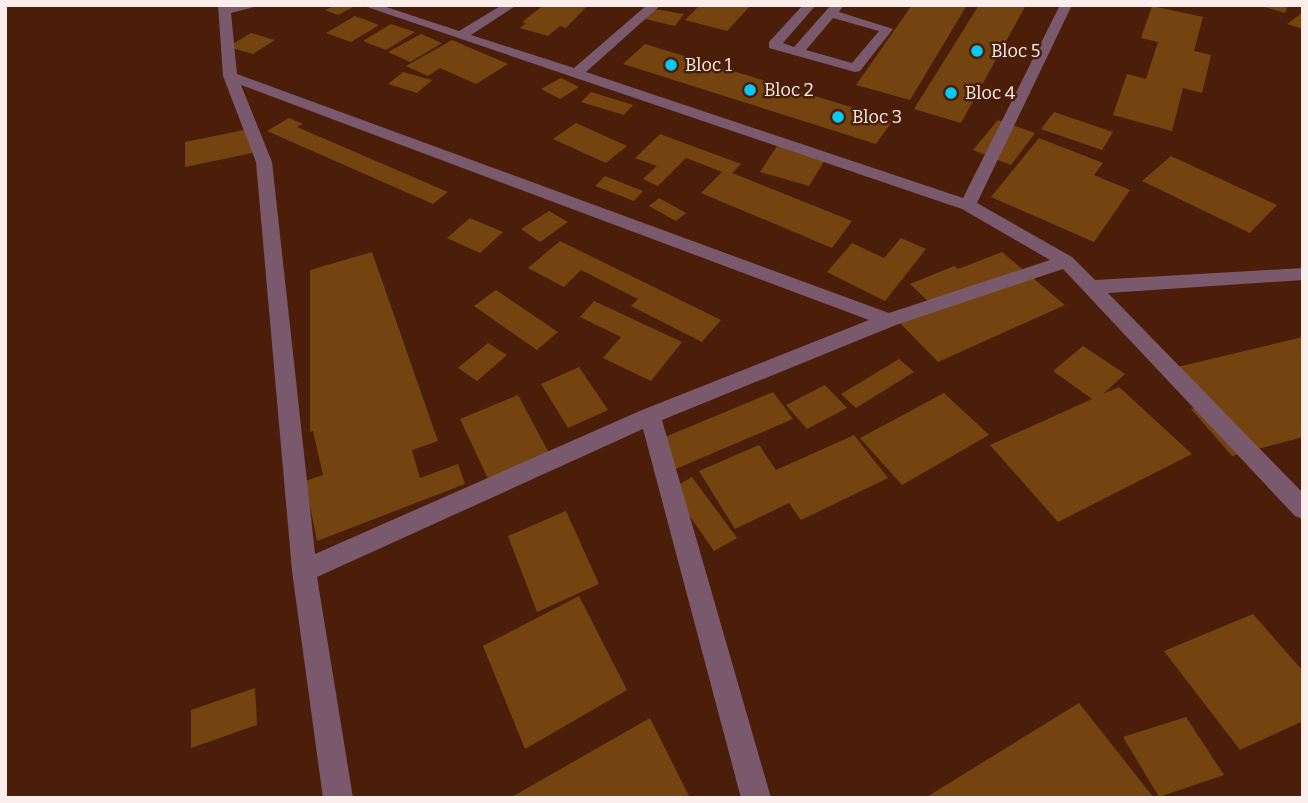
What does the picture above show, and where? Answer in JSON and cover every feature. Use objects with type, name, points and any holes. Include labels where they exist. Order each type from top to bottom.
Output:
[{"type":"street","points":[[256,5],[225,7],[230,76],[264,162],[304,571],[338,798]]},
{"type":"street","points":[[367,5],[968,205],[1066,261],[1297,496]]},
{"type":"street","points":[[460,36],[511,5]]},
{"type":"street","points":[[576,73],[655,5]]},
{"type":"street","points":[[797,52],[834,9],[887,29],[855,68],[774,46],[810,5]]},
{"type":"street","points":[[968,205],[1066,5]]},
{"type":"street","points":[[230,76],[889,320]]},
{"type":"street","points":[[304,571],[650,416],[889,320],[1066,261]]},
{"type":"street","points":[[1093,287],[1303,274]]},
{"type":"street","points":[[650,416],[756,798]]},
{"type":"building","points":[[336,5],[357,5],[338,15],[325,10]]},
{"type":"building","points":[[544,5],[587,6],[566,28],[560,26],[548,36],[520,28],[526,23],[522,22]]},
{"type":"building","points":[[700,5],[751,5],[727,31],[685,20]]},
{"type":"building","points":[[912,5],[967,5],[910,100],[856,85]]},
{"type":"building","points":[[979,5],[1026,5],[961,123],[914,109]]},
{"type":"building","points":[[1258,5],[1288,5],[1285,13]]},
{"type":"building","points":[[1152,6],[1203,17],[1194,51],[1211,55],[1202,93],[1183,88],[1172,131],[1113,115],[1127,74],[1146,79],[1158,42],[1141,38]]},
{"type":"building","points":[[654,9],[684,14],[675,26],[645,19]]},
{"type":"building","points":[[1303,12],[1303,29],[1287,24]]},
{"type":"building","points":[[355,16],[379,25],[351,42],[326,33]]},
{"type":"building","points":[[391,24],[415,32],[386,50],[363,41]]},
{"type":"building","points":[[251,33],[275,40],[253,54],[228,47]]},
{"type":"building","points":[[421,34],[442,43],[410,62],[388,52]]},
{"type":"building","points":[[452,40],[508,64],[476,84],[440,68],[428,76],[406,66]]},
{"type":"building","points":[[645,44],[893,120],[876,144],[623,64]]},
{"type":"building","points":[[403,72],[432,80],[417,93],[388,84]]},
{"type":"building","points":[[561,78],[579,87],[560,99],[541,89]]},
{"type":"building","points":[[591,92],[633,105],[624,115],[581,102]]},
{"type":"building","points":[[1054,112],[1113,132],[1102,150],[1041,129]]},
{"type":"building","points":[[289,118],[303,124],[297,127],[448,192],[433,204],[267,131]]},
{"type":"building","points":[[998,120],[1035,133],[1011,165],[973,150]]},
{"type":"building","points":[[576,123],[627,146],[606,163],[553,139]]},
{"type":"building","points":[[249,129],[252,153],[185,167],[185,142]]},
{"type":"building","points":[[660,134],[741,164],[732,173],[852,221],[832,248],[701,193],[722,172],[686,158],[658,186],[643,179],[657,166],[635,158]]},
{"type":"building","points":[[1039,138],[1103,163],[1094,175],[1130,190],[1094,242],[991,197]]},
{"type":"building","points":[[777,146],[825,160],[809,186],[760,172]]},
{"type":"building","points":[[1171,156],[1277,205],[1250,233],[1142,181]]},
{"type":"building","points":[[605,176],[643,191],[634,201],[595,186]]},
{"type":"building","points":[[659,198],[686,213],[676,221],[649,206]]},
{"type":"building","points":[[549,211],[568,222],[540,242],[521,229]]},
{"type":"building","points":[[470,218],[503,232],[480,253],[447,238]]},
{"type":"building","points":[[901,238],[926,249],[885,301],[827,272],[852,243],[884,258]]},
{"type":"building","points":[[560,241],[721,320],[702,342],[631,306],[638,299],[581,270],[564,287],[528,268]]},
{"type":"building","points":[[372,252],[438,441],[412,450],[420,478],[458,464],[465,484],[317,541],[305,481],[323,475],[313,431],[310,432],[310,270]]},
{"type":"building","points":[[1002,252],[1065,305],[938,362],[897,320],[932,305],[910,284],[954,266],[958,269]]},
{"type":"building","points":[[496,290],[558,332],[537,350],[474,306]]},
{"type":"building","points":[[594,301],[682,342],[651,381],[603,358],[621,337],[580,317]]},
{"type":"building","points":[[1303,337],[1303,437],[1232,456],[1191,409],[1206,405],[1173,368]]},
{"type":"building","points":[[488,343],[507,355],[477,381],[458,368]]},
{"type":"building","points":[[1083,346],[1125,374],[1103,394],[1119,387],[1192,454],[1058,522],[990,445],[1092,399],[1053,371]]},
{"type":"building","points":[[899,359],[914,372],[856,408],[841,394]]},
{"type":"building","points":[[579,367],[608,410],[568,428],[541,384]]},
{"type":"building","points":[[825,385],[847,408],[807,429],[786,405]]},
{"type":"building","points":[[773,392],[793,419],[671,471],[653,442]]},
{"type":"building","points":[[944,393],[989,435],[902,485],[860,438]]},
{"type":"building","points":[[518,395],[550,455],[489,481],[460,419]]},
{"type":"building","points":[[854,435],[888,478],[801,520],[789,503],[735,529],[699,471],[759,445],[776,470]]},
{"type":"building","points":[[692,477],[737,538],[714,551],[671,489]]},
{"type":"building","points":[[566,511],[599,584],[537,612],[508,536]]},
{"type":"building","points":[[579,596],[627,690],[525,749],[483,646]]},
{"type":"building","points":[[1253,614],[1303,671],[1303,721],[1240,750],[1164,651]]},
{"type":"building","points":[[255,688],[257,725],[191,748],[191,710]]},
{"type":"building","points":[[1079,703],[1154,798],[925,798]]},
{"type":"building","points":[[1186,717],[1224,775],[1159,797],[1123,737]]},
{"type":"building","points":[[650,718],[690,798],[510,798]]},
{"type":"place","name":"Bloc 5","points":[[977,51]]},
{"type":"place","name":"Bloc 1","points":[[671,65]]},
{"type":"place","name":"Bloc 2","points":[[750,90]]},
{"type":"place","name":"Bloc 4","points":[[951,93]]},
{"type":"place","name":"Bloc 3","points":[[838,117]]}]
